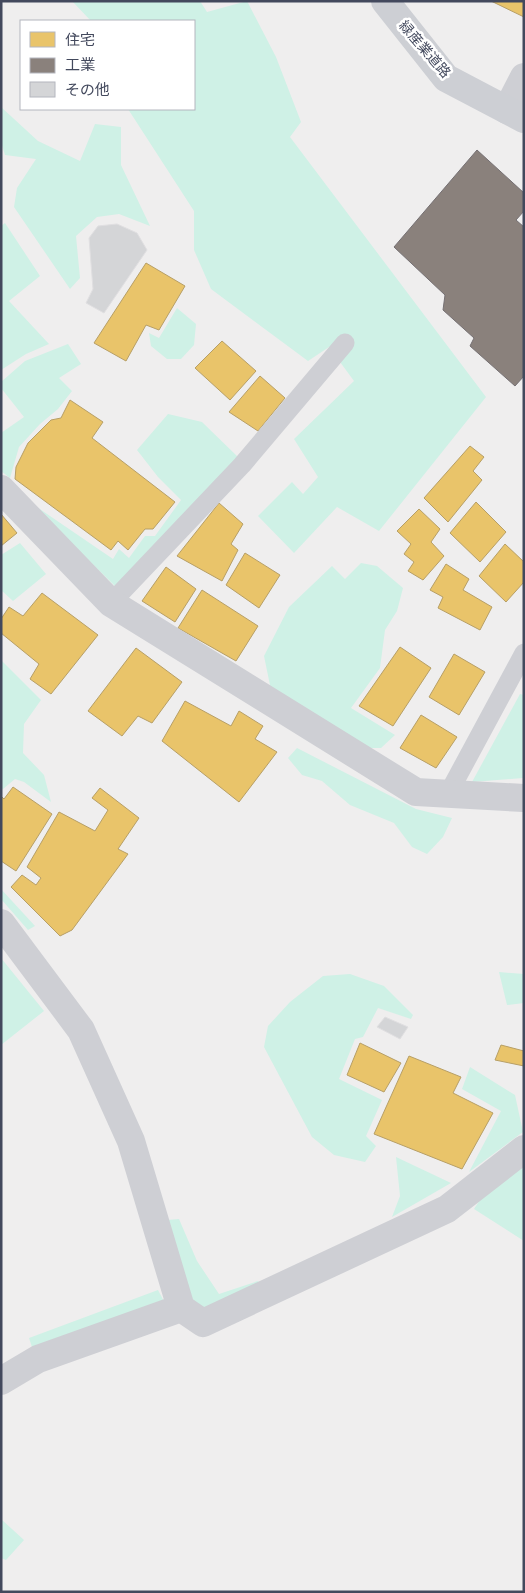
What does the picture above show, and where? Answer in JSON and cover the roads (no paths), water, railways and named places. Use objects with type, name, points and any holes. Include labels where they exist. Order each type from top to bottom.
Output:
[{"type":"main road","name":"緑産業道路","points":[[385,1],[446,78],[515,114]]},
{"type":"street","points":[[515,114],[524,77]]},
{"type":"street","points":[[1,489],[111,603],[416,792],[524,798]]},
{"type":"street","points":[[1,923],[81,1030],[131,1141],[181,1308],[203,1324],[447,1209],[524,1149]]},
{"type":"street","points":[[1,1381],[38,1359],[181,1308]]},
{"type":"lane","points":[[111,603],[242,465],[345,343]]},
{"type":"lane","points":[[448,794],[524,653]]}]
